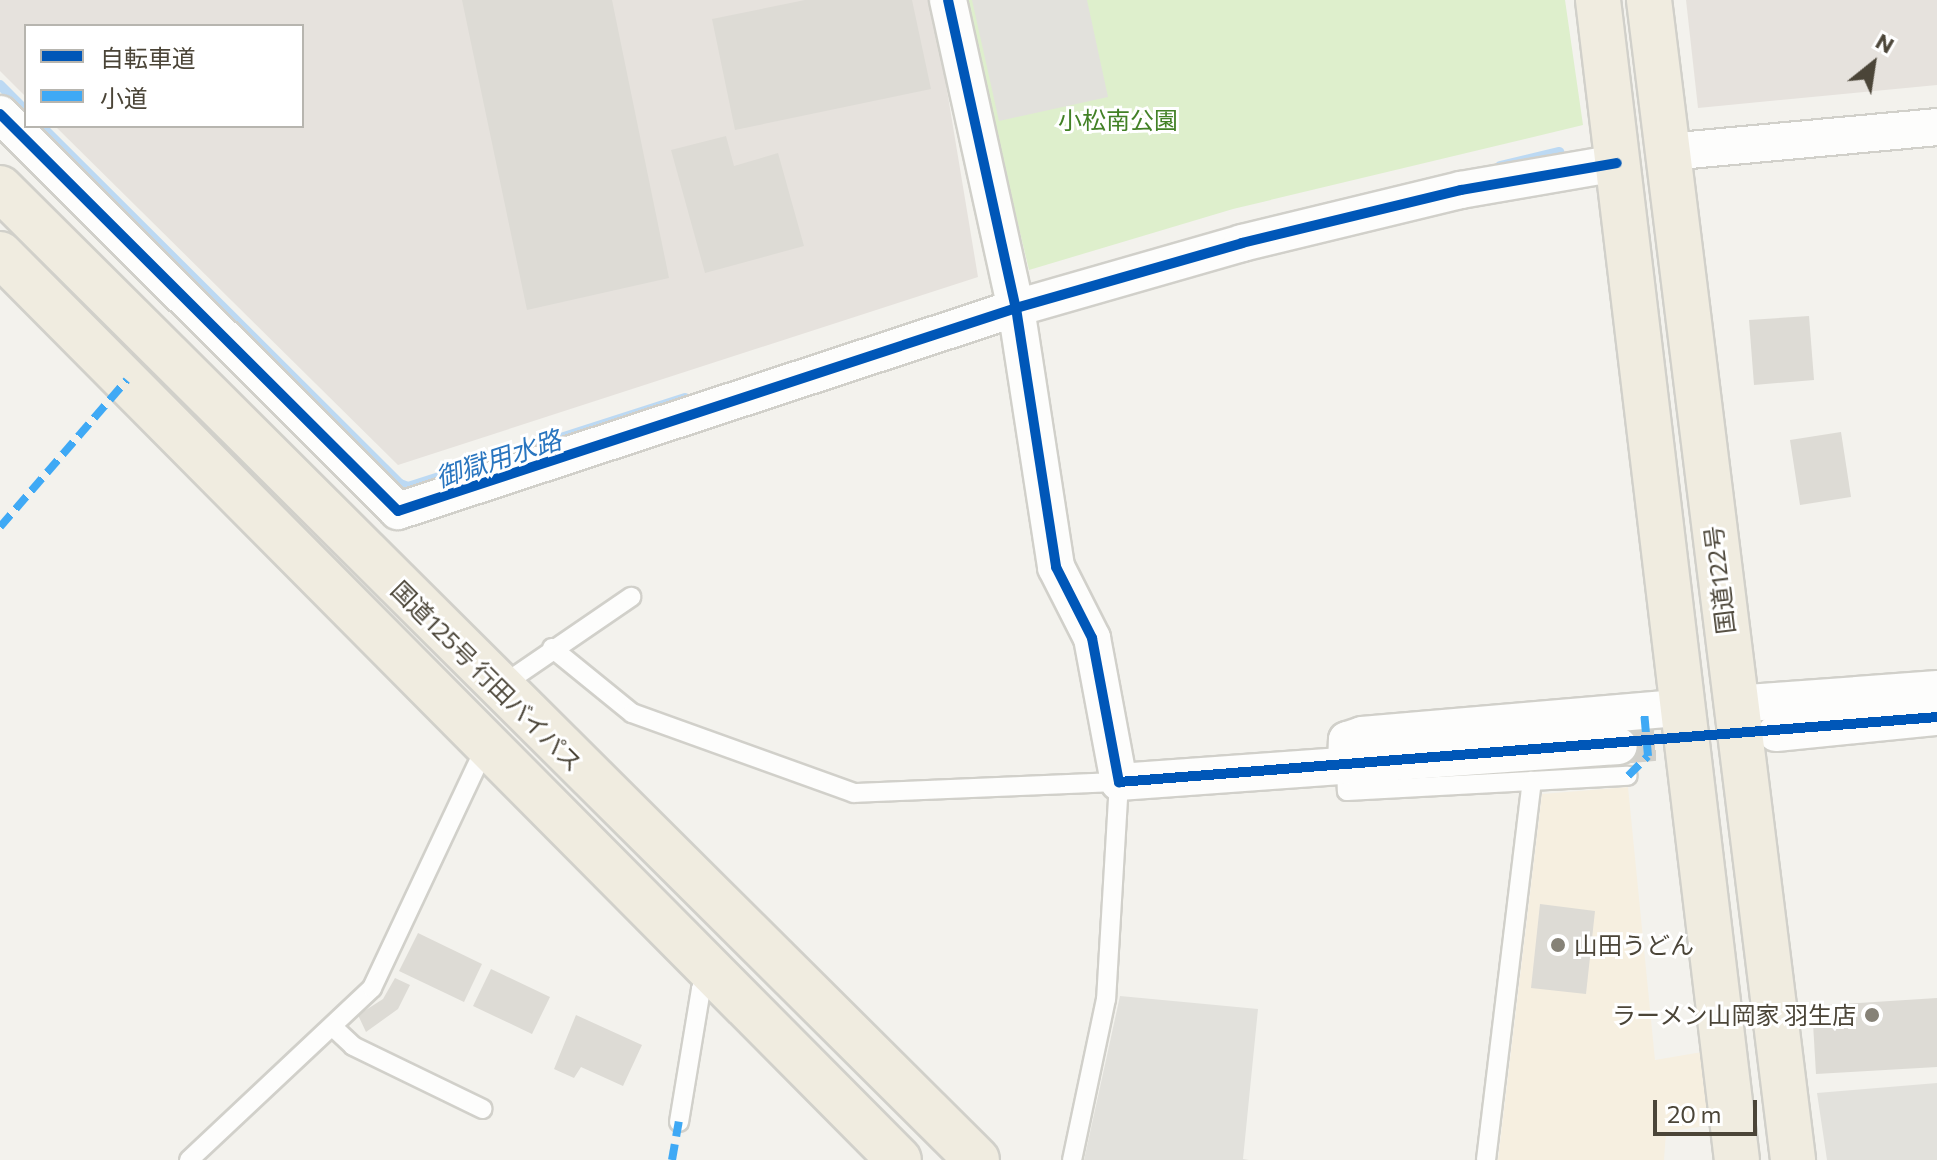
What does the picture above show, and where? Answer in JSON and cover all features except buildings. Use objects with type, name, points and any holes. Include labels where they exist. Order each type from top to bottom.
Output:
[{"type":"highway","name":"国道122号","points":[[1598,0],[1686,707],[1737,1160]]},
{"type":"highway","name":"国道122号","points":[[1649,0],[1793,1160]]},
{"type":"highway","name":"国道125号 行田バイパス","points":[[0,188],[499,688],[977,1160]]},
{"type":"highway","name":"国道125号 行田バイパス","points":[[0,254],[489,742],[899,1160]]},
{"type":"street","points":[[948,0],[1016,308],[1056,567],[1092,638],[1119,782],[1346,766],[1623,761]]},
{"type":"street","points":[[0,114],[398,511],[1016,308],[1432,197],[1617,163]]},
{"type":"street","points":[[1668,152],[1937,127]]},
{"type":"street","points":[[1734,704],[1937,689]]},
{"type":"street","points":[[1346,766],[1347,740],[1362,735],[1686,707]]},
{"type":"street","points":[[1776,733],[1937,717]]},
{"type":"lane","points":[[499,688],[552,648],[631,597]]},
{"type":"lane","points":[[552,648],[632,713],[854,793],[1119,782],[1106,999],[1072,1160]]},
{"type":"lane","points":[[189,1160],[334,1028],[372,988],[489,742]]},
{"type":"lane","points":[[1346,766],[1347,791],[1532,781],[1623,761]]},
{"type":"lane","points":[[1486,1160],[1532,781]]},
{"type":"lane","points":[[679,1122],[701,989],[714,971]]},
{"type":"lane","points":[[334,1028],[353,1046],[483,1109]]},
{"type":"shaded area","points":[[0,0],[932,0],[978,277],[398,465],[57,128],[304,128],[304,24],[24,24],[24,95],[0,71]]},
{"type":"shaded area","points":[[972,0],[1087,0],[1108,97],[999,121]]},
{"type":"shaded area","points":[[1686,0],[1937,0],[1937,85],[1698,108]]},
{"type":"shaded area","points":[[1628,787],[1655,1060],[1702,1052],[1712,1125],[1666,1132],[1664,1160],[1498,1160],[1542,794]]},
{"type":"shaded area","points":[[1120,996],[1258,1009],[1243,1159],[1249,1160],[1084,1160]]},
{"type":"shaded area","points":[[1937,1083],[1937,1160],[1827,1160],[1817,1093]]},
{"type":"green space","name":"小松南公園","points":[[964,0],[1565,0],[1583,125],[1233,209],[1029,270]]},
{"type":"waterway","name":"御獄用水路","points":[[0,85],[24,109]]},
{"type":"waterway","name":"御獄用水路","points":[[43,128],[400,484],[408,487],[685,398]]},
{"type":"waterway","name":"御獄用水路","points":[[1500,166],[1559,152]]},
{"type":"tunnel","points":[[1619,746],[1768,733]]},
{"type":"marked path","points":[[0,527],[127,380]]},
{"type":"marked path","points":[[1628,776],[1648,756],[1644,711]]},
{"type":"marked path","points":[[672,1160],[679,1122]]},
{"type":"cycle path","points":[[948,0],[1016,308],[1056,567],[1092,638],[1119,782],[1937,717]]},
{"type":"cycle path","points":[[0,114],[398,511],[1016,308],[1242,243],[1461,190],[1617,163]]},
{"type":"place","name":"山田うどん","points":[[1558,945]]},
{"type":"place","name":"ラーメン山岡家 羽生店","points":[[1872,1015]]}]
